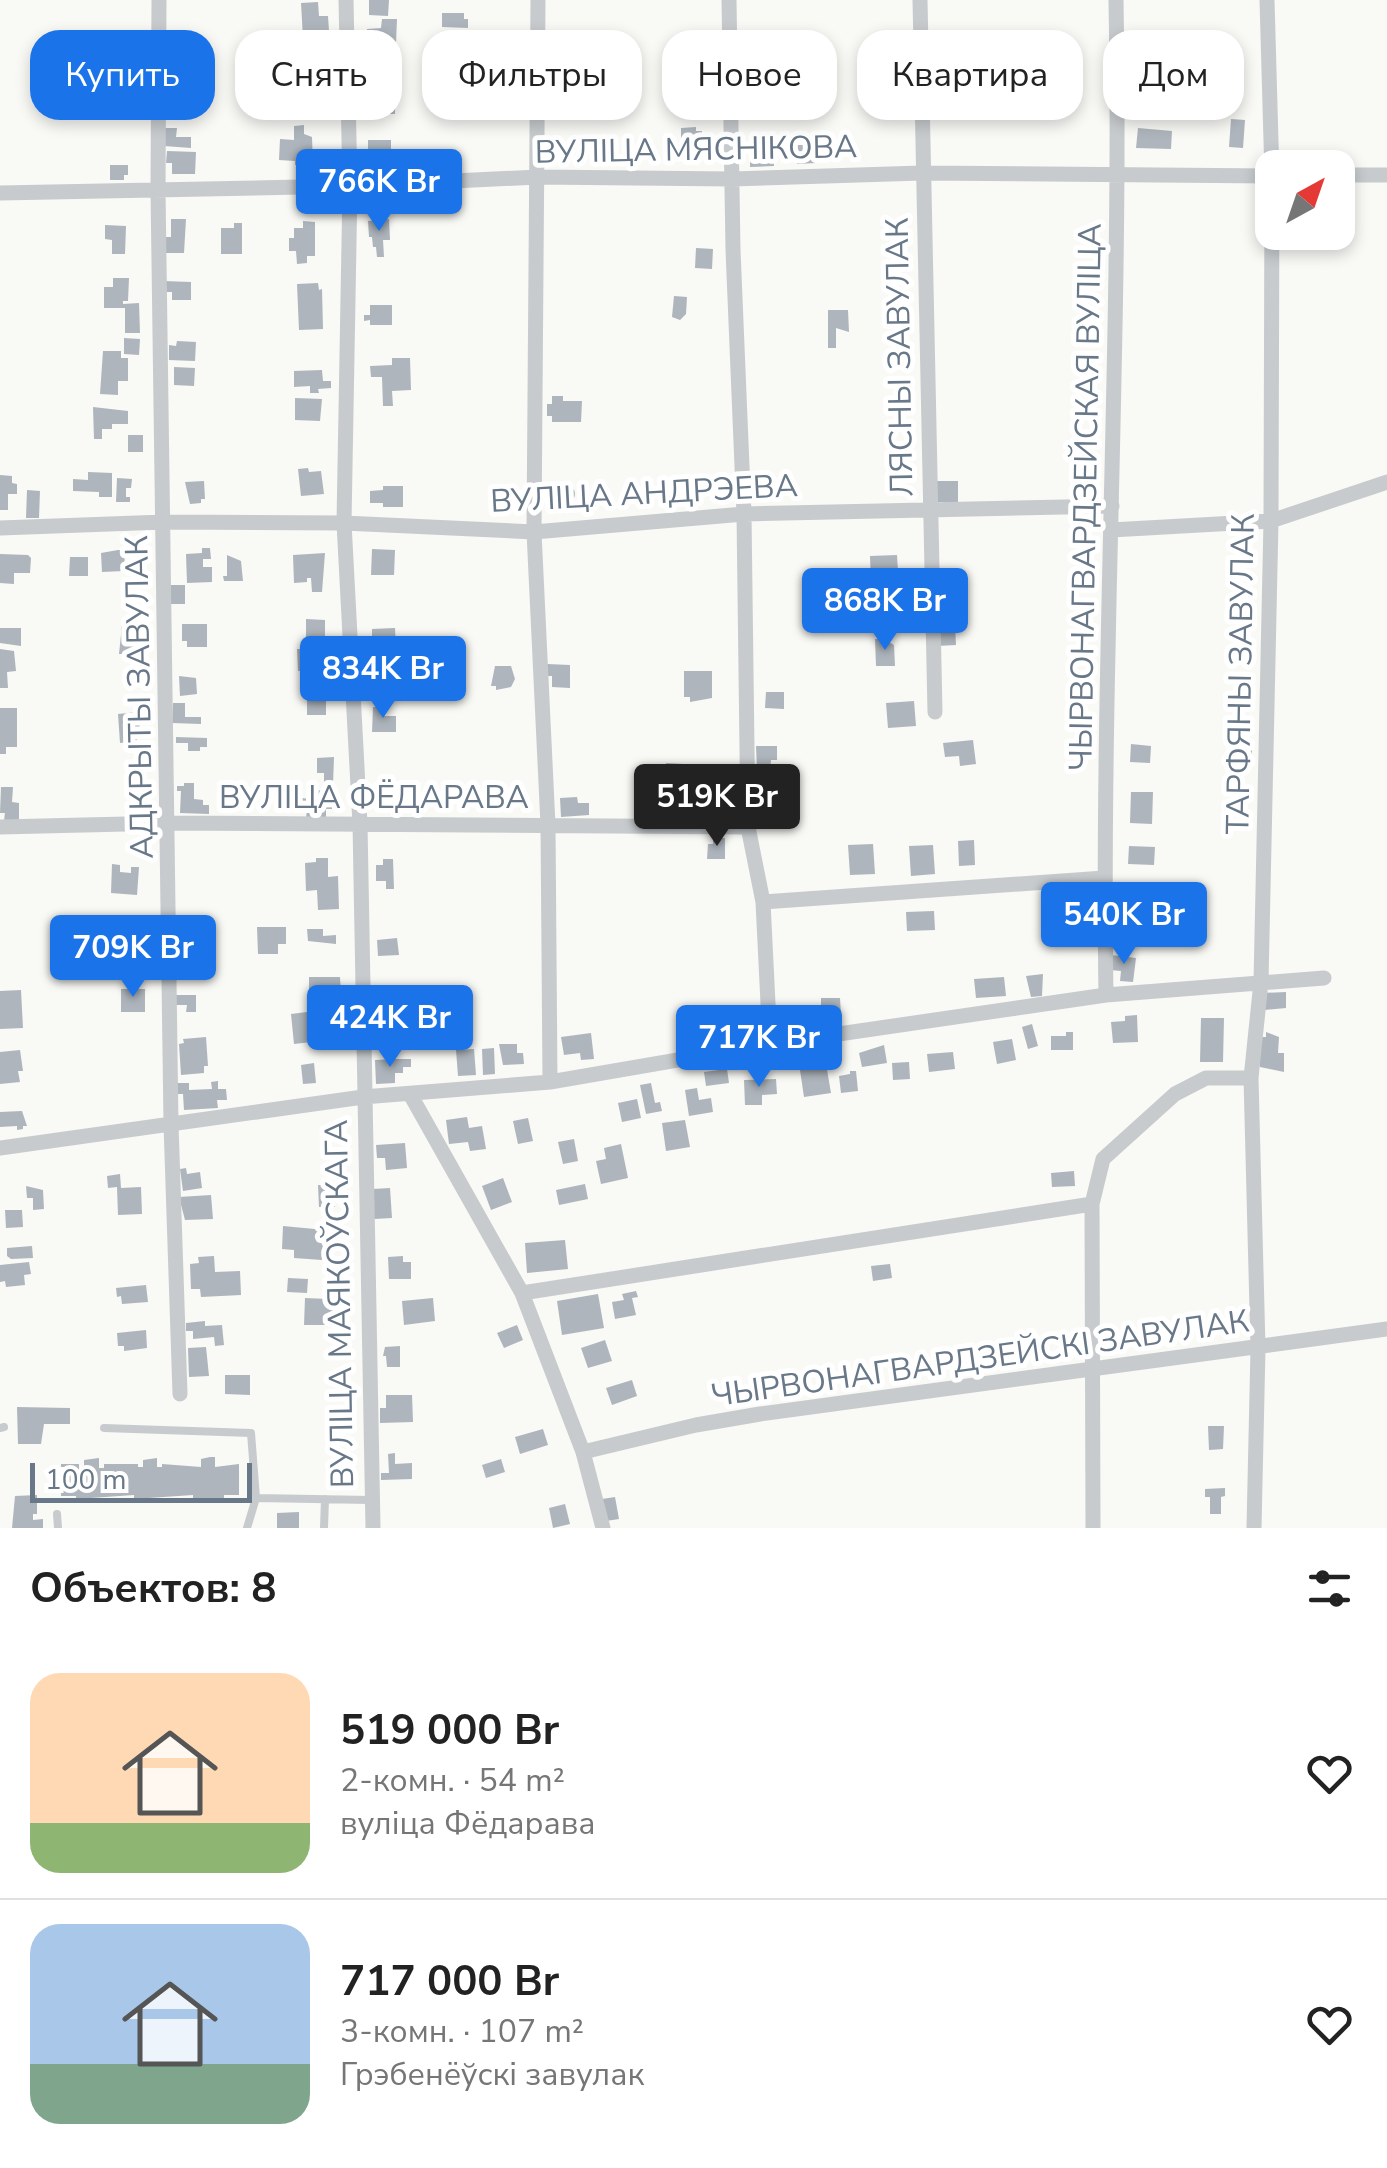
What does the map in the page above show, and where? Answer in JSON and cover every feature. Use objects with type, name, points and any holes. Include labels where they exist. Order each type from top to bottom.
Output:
[{"type":"street","name":"АДКРЫТЫ ЗАВУЛАК","points":[[160,0],[158,190],[171,1124],[180,1394]]},
{"type":"street","name":"ВУЛІЦА МАЯКОЎСКАГА","points":[[346,0],[350,186],[344,523],[360,824],[373,1528]]},
{"type":"street","points":[[538,0],[534,532],[548,825],[550,1082]]},
{"type":"street","points":[[729,0],[744,514],[748,828],[763,902],[770,1044]]},
{"type":"street","name":"ЛЯСНЫ ЗАВУЛАК","points":[[920,0],[935,712]]},
{"type":"street","name":"ЧЫРВОНАГВАРДЗЕЙСКАЯ ВУЛІЦА","points":[[1106,995],[1104,878],[1119,175],[1116,0]]},
{"type":"street","name":"ТАРФЯНЫ ЗАВУЛАК","points":[[1267,0],[1271,150]]},
{"type":"street","name":"ВУЛІЦА МЯСНІКОВА","points":[[0,193],[350,186],[538,177],[732,180],[922,173],[1255,176]]},
{"type":"street","points":[[1355,176],[1387,176]]},
{"type":"street","name":"ТАРФЯНЫ ЗАВУЛАК","points":[[1254,1528],[1258,1348],[1252,1078],[1261,982],[1271,521],[1272,250]]},
{"type":"street","points":[[1111,530],[1271,521],[1387,482]]},
{"type":"street","name":"ВУЛІЦА АНДРЭЕВА","points":[[0,528],[164,522],[344,523],[534,532],[744,514],[1112,506]]},
{"type":"street","name":"ВУЛІЦА ФЁДАРАВА","points":[[0,827],[168,823],[748,828]]},
{"type":"street","points":[[763,902],[1104,878]]},
{"type":"street","points":[[0,1148],[363,1097],[550,1082],[770,1044],[1106,995],[1324,978]]},
{"type":"street","points":[[1093,1528],[1092,1204],[1102,1158],[1175,1094],[1206,1078],[1252,1078]]},
{"type":"street","points":[[410,1094],[522,1294],[583,1452],[603,1528]]},
{"type":"street","points":[[522,1294],[1092,1204]]},
{"type":"street","name":"ЧЫРВОНАГВАРДЗЕЙСКІ ЗАВУЛАК","points":[[583,1452],[696,1425],[1387,1329]]},
{"type":"lane","points":[[104,1428],[251,1432],[256,1498],[247,1528]]},
{"type":"lane","points":[[256,1498],[370,1500]]},
{"type":"lane","points":[[324,1499],[324,1528]]},
{"type":"lane","points":[[58,1514],[58,1528]]},
{"type":"building","points":[[369,0],[389,0],[388,16],[369,15]]},
{"type":"building","points":[[318,2],[319,16],[328,16],[329,30],[303,30],[301,3]]},
{"type":"building","points":[[442,13],[464,13],[468,28],[442,27]]},
{"type":"building","points":[[382,19],[397,19],[397,30],[367,30],[381,28]]},
{"type":"building","points":[[1231,120],[1245,120],[1243,148],[1229,147]]},
{"type":"building","points":[[304,125],[304,134],[312,137],[313,164],[295,165],[295,161],[279,160],[280,139],[294,140],[294,126]]},
{"type":"building","points":[[696,127],[696,131],[702,131],[702,140],[696,140],[697,148],[681,149],[681,128]]},
{"type":"building","points":[[165,128],[177,128],[176,137],[191,137],[191,148],[164,146]]},
{"type":"building","points":[[1138,128],[1172,131],[1171,149],[1136,148]]},
{"type":"building","points":[[773,135],[774,166],[750,167],[750,136]]},
{"type":"building","points":[[368,140],[391,140],[391,164],[368,160]]},
{"type":"building","points":[[797,145],[815,145],[816,163],[797,164]]},
{"type":"building","points":[[167,151],[196,152],[195,174],[172,174],[172,163],[166,163]]},
{"type":"building","points":[[110,165],[128,165],[128,175],[124,175],[124,180],[110,180]]},
{"type":"building","points":[[171,219],[186,219],[184,253],[163,253],[162,237],[171,237]]},
{"type":"building","points":[[389,219],[390,240],[383,240],[384,257],[377,257],[368,221]]},
{"type":"building","points":[[303,221],[315,222],[315,256],[307,256],[307,263],[297,264],[296,251],[289,251],[289,238],[294,238],[294,228],[303,228]]},
{"type":"building","points":[[234,223],[242,223],[242,254],[221,254],[221,228],[234,228]]},
{"type":"building","points":[[105,225],[126,226],[125,254],[112,254],[112,240],[105,239]]},
{"type":"building","points":[[696,248],[713,249],[712,269],[695,268]]},
{"type":"building","points":[[113,278],[129,278],[128,301],[123,304],[139,303],[140,333],[125,333],[125,308],[104,308],[104,287],[113,287]]},
{"type":"building","points":[[163,281],[191,282],[191,300],[172,300],[172,292],[163,292]]},
{"type":"building","points":[[318,283],[319,290],[322,289],[323,329],[299,330],[297,284]]},
{"type":"building","points":[[674,296],[687,297],[686,314],[680,320],[672,317]]},
{"type":"building","points":[[370,305],[392,305],[392,325],[370,325],[370,320],[364,321],[364,315],[370,315]]},
{"type":"building","points":[[828,310],[848,310],[849,332],[836,328],[836,348],[828,348]]},
{"type":"building","points":[[124,338],[140,339],[139,355],[124,354]]},
{"type":"building","points":[[177,341],[196,342],[195,361],[169,360],[169,345],[176,346]]},
{"type":"building","points":[[103,351],[121,351],[121,358],[128,358],[128,381],[118,381],[118,395],[100,394]]},
{"type":"building","points":[[392,358],[410,358],[411,390],[392,391],[393,406],[383,406],[382,377],[371,377],[370,366],[392,365]]},
{"type":"building","points":[[174,367],[195,368],[194,386],[174,385]]},
{"type":"building","points":[[322,370],[323,381],[331,381],[331,388],[310,393],[310,386],[294,387],[294,371]]},
{"type":"building","points":[[552,396],[563,396],[563,401],[582,401],[581,422],[552,422],[552,416],[547,416],[547,404],[552,404]]},
{"type":"building","points":[[295,398],[322,399],[320,421],[295,420]]},
{"type":"building","points":[[93,407],[128,411],[128,424],[112,424],[112,429],[102,429],[102,439],[94,439]]},
{"type":"building","points":[[128,435],[143,435],[143,452],[128,452]]},
{"type":"building","points":[[308,468],[309,472],[321,471],[324,494],[301,496],[298,469]]},
{"type":"building","points":[[88,472],[112,473],[112,497],[73,491],[73,479],[88,480]]},
{"type":"building","points":[[0,475],[12,476],[12,483],[17,484],[17,494],[8,494],[8,510],[0,510]]},
{"type":"building","points":[[117,478],[132,479],[131,488],[126,488],[130,502],[116,502]]},
{"type":"building","points":[[204,481],[205,499],[190,504],[185,482]]},
{"type":"building","points":[[924,481],[958,481],[958,502],[923,502]]},
{"type":"building","points":[[566,485],[575,494],[566,503],[557,494]]},
{"type":"building","points":[[383,486],[403,486],[403,507],[370,503],[370,491],[383,490]]},
{"type":"building","points":[[27,490],[40,491],[39,518],[26,518]]},
{"type":"building","points":[[202,548],[210,548],[211,559],[203,559],[203,567],[212,567],[212,582],[187,583],[186,554],[202,553]]},
{"type":"building","points":[[372,549],[395,550],[394,575],[371,575]]},
{"type":"building","points":[[125,550],[124,571],[102,572],[101,553]]},
{"type":"building","points":[[325,553],[322,592],[312,592],[311,578],[294,583],[293,555]]},
{"type":"building","points":[[0,554],[28,555],[30,573],[14,573],[14,584],[0,583]]},
{"type":"building","points":[[227,555],[241,561],[243,581],[224,581]]},
{"type":"building","points":[[897,555],[898,572],[880,573],[881,583],[871,584],[870,556]]},
{"type":"building","points":[[70,557],[88,557],[88,576],[69,576]]},
{"type":"building","points":[[171,585],[185,585],[185,604],[171,604]]},
{"type":"building","points":[[306,619],[325,620],[325,643],[306,642]]},
{"type":"building","points":[[182,624],[207,624],[207,647],[187,647],[187,641],[182,641]]},
{"type":"building","points":[[955,624],[956,645],[937,646],[936,625]]},
{"type":"building","points":[[122,625],[148,625],[149,646],[145,653],[127,657],[119,654]]},
{"type":"building","points":[[0,628],[21,628],[21,646],[0,643]]},
{"type":"building","points":[[395,628],[396,648],[372,648],[372,629]]},
{"type":"building","points":[[875,639],[894,645],[895,666],[876,666]]},
{"type":"building","points":[[0,649],[14,651],[16,671],[7,672],[8,688],[0,688]]},
{"type":"building","points":[[297,649],[309,649],[309,656],[326,655],[327,665],[298,671]]},
{"type":"building","points":[[547,664],[570,665],[570,688],[552,687]]},
{"type":"building","points":[[495,666],[511,666],[515,679],[511,687],[496,690],[496,686],[491,686]]},
{"type":"building","points":[[684,671],[712,671],[712,698],[690,702],[690,697],[684,697]]},
{"type":"building","points":[[179,676],[196,678],[197,694],[180,696]]},
{"type":"building","points":[[326,692],[326,715],[307,715],[307,693]]},
{"type":"building","points":[[766,692],[784,692],[784,709],[765,708]]},
{"type":"building","points":[[914,701],[916,726],[888,728],[886,703]]},
{"type":"building","points":[[173,703],[185,703],[185,717],[201,717],[201,724],[172,723]]},
{"type":"building","points":[[373,707],[385,707],[385,716],[396,716],[396,732],[372,732]]},
{"type":"building","points":[[0,708],[17,708],[17,747],[6,747],[6,754],[0,754]]},
{"type":"building","points":[[139,712],[137,741],[120,743],[118,714]]},
{"type":"building","points":[[176,737],[207,738],[207,747],[188,751],[188,743],[176,743]]},
{"type":"building","points":[[1230,738],[1252,739],[1252,756],[1229,755]]},
{"type":"building","points":[[973,740],[976,764],[960,766],[959,756],[945,757],[943,743]]},
{"type":"building","points":[[1131,744],[1151,746],[1150,763],[1130,762]]},
{"type":"building","points":[[756,746],[777,746],[777,760],[771,760],[770,771],[757,770]]},
{"type":"building","points":[[334,757],[333,785],[324,785],[324,773],[317,773],[317,758]]},
{"type":"building","points":[[666,763],[701,765],[700,811],[680,811],[680,779],[666,779]]},
{"type":"building","points":[[776,781],[775,811],[754,811],[755,784]]},
{"type":"building","points":[[194,783],[194,799],[209,805],[209,814],[180,813],[181,791],[177,791],[177,786]]},
{"type":"building","points":[[1,787],[13,787],[12,802],[19,803],[19,820],[4,821],[5,813],[0,813]]},
{"type":"building","points":[[309,790],[333,791],[332,809],[326,809],[326,818],[306,818],[302,798],[309,799]]},
{"type":"building","points":[[1131,792],[1153,792],[1152,824],[1130,823]]},
{"type":"building","points":[[577,797],[578,803],[589,803],[589,815],[561,817],[560,798]]},
{"type":"building","points":[[713,838],[725,838],[725,859],[707,859],[708,844],[713,844]]},
{"type":"building","points":[[974,840],[975,865],[959,866],[958,841]]},
{"type":"building","points":[[873,844],[875,874],[850,875],[848,845]]},
{"type":"building","points":[[933,845],[935,874],[911,876],[909,846]]},
{"type":"building","points":[[1129,846],[1155,847],[1154,865],[1128,864]]},
{"type":"building","points":[[316,858],[328,858],[328,877],[338,876],[339,909],[318,910],[317,890],[306,891],[305,863],[316,862]]},
{"type":"building","points":[[383,859],[393,859],[394,889],[386,889],[386,881],[376,881],[376,865],[383,865]]},
{"type":"building","points":[[112,864],[120,865],[120,872],[131,873],[131,867],[139,867],[137,895],[111,893]]},
{"type":"building","points":[[1125,888],[1155,890],[1154,907],[1124,905]]},
{"type":"building","points":[[1056,906],[1090,908],[1088,933],[1064,932],[1064,922],[1055,922]]},
{"type":"building","points":[[934,911],[935,930],[907,931],[906,912]]},
{"type":"building","points":[[257,927],[286,927],[286,944],[278,944],[278,954],[258,954]]},
{"type":"building","points":[[307,929],[323,929],[323,936],[336,935],[336,944],[308,941]]},
{"type":"building","points":[[201,930],[202,945],[195,945],[196,954],[176,955],[171,931]]},
{"type":"building","points":[[397,938],[399,955],[378,956],[377,940]]},
{"type":"building","points":[[1111,955],[1136,958],[1133,982],[1120,981],[1121,971],[1110,970]]},
{"type":"building","points":[[1043,974],[1042,996],[1031,997],[1026,976]]},
{"type":"building","points":[[309,977],[340,977],[341,993],[309,993]]},
{"type":"building","points":[[1004,977],[1006,996],[976,998],[974,979]]},
{"type":"building","points":[[400,987],[438,988],[438,1001],[400,1000]]},
{"type":"building","points":[[121,989],[145,989],[145,1012],[121,1012]]},
{"type":"building","points":[[21,990],[23,1028],[0,1029],[0,991]]},
{"type":"building","points":[[1286,992],[1286,1008],[1264,1010],[1263,993]]},
{"type":"building","points":[[176,995],[196,995],[196,1012],[186,1012],[187,1005],[176,1005]]},
{"type":"building","points":[[821,998],[840,998],[841,1014],[821,1015]]},
{"type":"building","points":[[379,1005],[400,1010],[401,1038],[377,1039],[377,1025],[372,1025],[372,1019],[380,1019]]},
{"type":"building","points":[[323,1010],[324,1016],[317,1017],[320,1041],[294,1044],[291,1014]]},
{"type":"building","points":[[724,1012],[726,1028],[720,1029],[721,1038],[708,1040],[706,1031],[712,1030],[710,1013]]},
{"type":"building","points":[[1137,1015],[1138,1042],[1113,1043],[1111,1022]]},
{"type":"building","points":[[1201,1018],[1224,1018],[1223,1062],[1200,1062]]},
{"type":"building","points":[[1032,1024],[1038,1046],[1028,1049],[1022,1027]]},
{"type":"building","points":[[1066,1032],[1073,1032],[1073,1050],[1051,1050],[1051,1036],[1066,1036]]},
{"type":"building","points":[[1266,1032],[1279,1037],[1278,1053],[1284,1053],[1284,1072],[1260,1067],[1256,1037],[1266,1037]]},
{"type":"building","points":[[591,1033],[594,1059],[581,1060],[580,1053],[564,1055],[561,1037]]},
{"type":"building","points":[[206,1037],[208,1066],[204,1066],[204,1073],[181,1075],[179,1044],[184,1043],[183,1039]]},
{"type":"building","points":[[1012,1039],[1016,1060],[997,1064],[993,1042]]},
{"type":"building","points":[[499,1044],[517,1044],[524,1064],[503,1065]]},
{"type":"building","points":[[884,1045],[887,1063],[862,1067],[859,1053]]},
{"type":"building","points":[[494,1048],[495,1074],[483,1075],[482,1049]]},
{"type":"building","points":[[474,1049],[476,1075],[458,1076],[456,1050]]},
{"type":"building","points":[[20,1050],[20,1082],[0,1084],[0,1052]]},
{"type":"building","points":[[953,1052],[955,1069],[929,1072],[927,1054]]},
{"type":"building","points":[[825,1058],[831,1093],[804,1097],[800,1070],[814,1068],[812,1060]]},
{"type":"building","points":[[411,1059],[411,1067],[395,1073],[395,1083],[376,1084],[375,1060]]},
{"type":"building","points":[[909,1062],[910,1079],[893,1080],[892,1063]]},
{"type":"building","points":[[314,1063],[316,1083],[303,1084],[301,1065]]},
{"type":"building","points":[[727,1069],[729,1083],[706,1086],[704,1072]]},
{"type":"building","points":[[856,1071],[858,1091],[841,1093],[839,1076]]},
{"type":"building","points":[[776,1079],[777,1094],[762,1095],[762,1105],[745,1105],[744,1080]]},
{"type":"building","points":[[218,1081],[218,1089],[226,1089],[227,1100],[217,1100],[218,1108],[184,1110],[183,1094],[175,1094],[175,1083],[189,1083],[189,1090],[212,1089],[211,1082]]},
{"type":"building","points":[[651,1083],[655,1103],[660,1102],[662,1111],[646,1114],[640,1085]]},
{"type":"building","points":[[697,1088],[699,1100],[711,1098],[713,1112],[689,1116],[685,1090]]},
{"type":"building","points":[[637,1099],[641,1118],[622,1122],[618,1103]]},
{"type":"building","points":[[22,1111],[27,1126],[23,1129],[0,1127],[0,1112]]},
{"type":"building","points":[[467,1117],[469,1128],[482,1126],[486,1149],[470,1151],[468,1142],[449,1144],[446,1120]]},
{"type":"building","points":[[528,1118],[533,1141],[518,1144],[513,1121]]},
{"type":"building","points":[[685,1120],[690,1147],[666,1151],[662,1123]]},
{"type":"building","points":[[574,1139],[578,1161],[563,1164],[558,1142]]},
{"type":"building","points":[[405,1143],[407,1168],[386,1170],[385,1158],[377,1158],[376,1145]]},
{"type":"building","points":[[621,1144],[628,1178],[601,1184],[596,1161],[606,1159],[604,1148]]},
{"type":"building","points":[[186,1168],[187,1174],[200,1172],[202,1188],[183,1191],[180,1169]]},
{"type":"building","points":[[1074,1171],[1075,1186],[1052,1187],[1051,1173]]},
{"type":"building","points":[[120,1174],[121,1188],[141,1187],[142,1214],[118,1215],[117,1187],[108,1188],[107,1176]]},
{"type":"building","points":[[503,1178],[512,1202],[491,1210],[482,1186]]},
{"type":"building","points":[[585,1184],[588,1199],[559,1205],[556,1190]]},
{"type":"building","points":[[318,1185],[334,1185],[335,1207],[319,1207]]},
{"type":"building","points":[[26,1186],[43,1190],[44,1209],[33,1210],[33,1198],[27,1198]]},
{"type":"building","points":[[390,1188],[392,1218],[374,1219],[373,1189]]},
{"type":"building","points":[[211,1195],[213,1219],[185,1220],[179,1197]]},
{"type":"building","points":[[5,1210],[22,1210],[23,1227],[6,1228]]},
{"type":"building","points":[[283,1226],[325,1230],[322,1260],[294,1258],[294,1250],[282,1249]]},
{"type":"building","points":[[565,1240],[568,1269],[527,1273],[525,1243]]},
{"type":"building","points":[[32,1246],[33,1258],[7,1256],[7,1248]]},
{"type":"building","points":[[214,1256],[215,1272],[240,1271],[241,1295],[201,1297],[200,1289],[191,1289],[190,1264],[199,1263],[198,1257]]},
{"type":"building","points":[[403,1256],[403,1262],[411,1262],[411,1279],[389,1279],[388,1257]]},
{"type":"building","points":[[29,1262],[31,1274],[24,1275],[25,1285],[6,1287],[5,1281],[0,1282],[0,1265]]},
{"type":"building","points":[[890,1264],[892,1278],[873,1281],[871,1266]]},
{"type":"building","points":[[288,1278],[308,1279],[307,1293],[287,1292]]},
{"type":"building","points":[[146,1285],[148,1302],[122,1304],[121,1296],[117,1297],[116,1288]]},
{"type":"building","points":[[636,1291],[638,1297],[632,1298],[636,1315],[615,1319],[612,1302],[624,1300],[622,1294]]},
{"type":"building","points":[[598,1294],[604,1328],[562,1335],[557,1301]]},
{"type":"building","points":[[305,1298],[328,1299],[328,1309],[335,1310],[328,1325],[304,1325]]},
{"type":"building","points":[[433,1298],[435,1321],[404,1325],[402,1301]]},
{"type":"building","points":[[205,1321],[205,1326],[222,1325],[224,1345],[215,1346],[214,1337],[193,1339],[193,1331],[186,1331],[186,1323]]},
{"type":"building","points":[[517,1325],[523,1340],[504,1348],[497,1333]]},
{"type":"building","points":[[146,1330],[147,1348],[124,1351],[124,1346],[118,1346],[117,1333]]},
{"type":"building","points":[[605,1340],[612,1361],[588,1368],[581,1348]]},
{"type":"building","points":[[400,1346],[400,1367],[387,1367],[385,1347]]},
{"type":"building","points":[[206,1347],[209,1376],[189,1377],[188,1348]]},
{"type":"building","points":[[225,1375],[250,1375],[250,1395],[225,1394]]},
{"type":"building","points":[[632,1380],[637,1396],[612,1405],[606,1388]]},
{"type":"building","points":[[386,1395],[412,1395],[413,1422],[380,1423],[380,1408],[386,1408]]},
{"type":"building","points":[[17,1407],[70,1408],[70,1424],[44,1424],[41,1444],[18,1444]]},
{"type":"building","points":[[1208,1426],[1224,1426],[1223,1449],[1209,1450]]},
{"type":"building","points":[[543,1429],[548,1445],[520,1454],[515,1437]]},
{"type":"building","points":[[395,1453],[395,1464],[412,1463],[412,1479],[381,1480],[381,1473],[389,1473],[388,1454]]},
{"type":"building","points":[[215,1457],[215,1467],[239,1464],[239,1495],[224,1495],[224,1499],[193,1499],[193,1495],[134,1499],[134,1495],[76,1499],[61,1496],[61,1464],[79,1464],[79,1468],[84,1468],[84,1460],[99,1458],[99,1468],[104,1468],[104,1464],[143,1467],[143,1460],[157,1458],[157,1467],[201,1467],[201,1459]]},
{"type":"building","points":[[501,1459],[505,1472],[486,1478],[482,1465]]},
{"type":"building","points":[[1225,1488],[1221,1514],[1210,1514],[1210,1497],[1205,1497],[1205,1489]]},
{"type":"building","points":[[37,1495],[37,1514],[33,1514],[33,1520],[43,1519],[43,1528],[12,1528],[15,1496]]},
{"type":"building","points":[[615,1497],[619,1519],[606,1521],[602,1499]]},
{"type":"building","points":[[565,1504],[570,1524],[553,1528],[549,1508]]},
{"type":"building","points":[[299,1512],[299,1528],[277,1528],[277,1513]]}]
